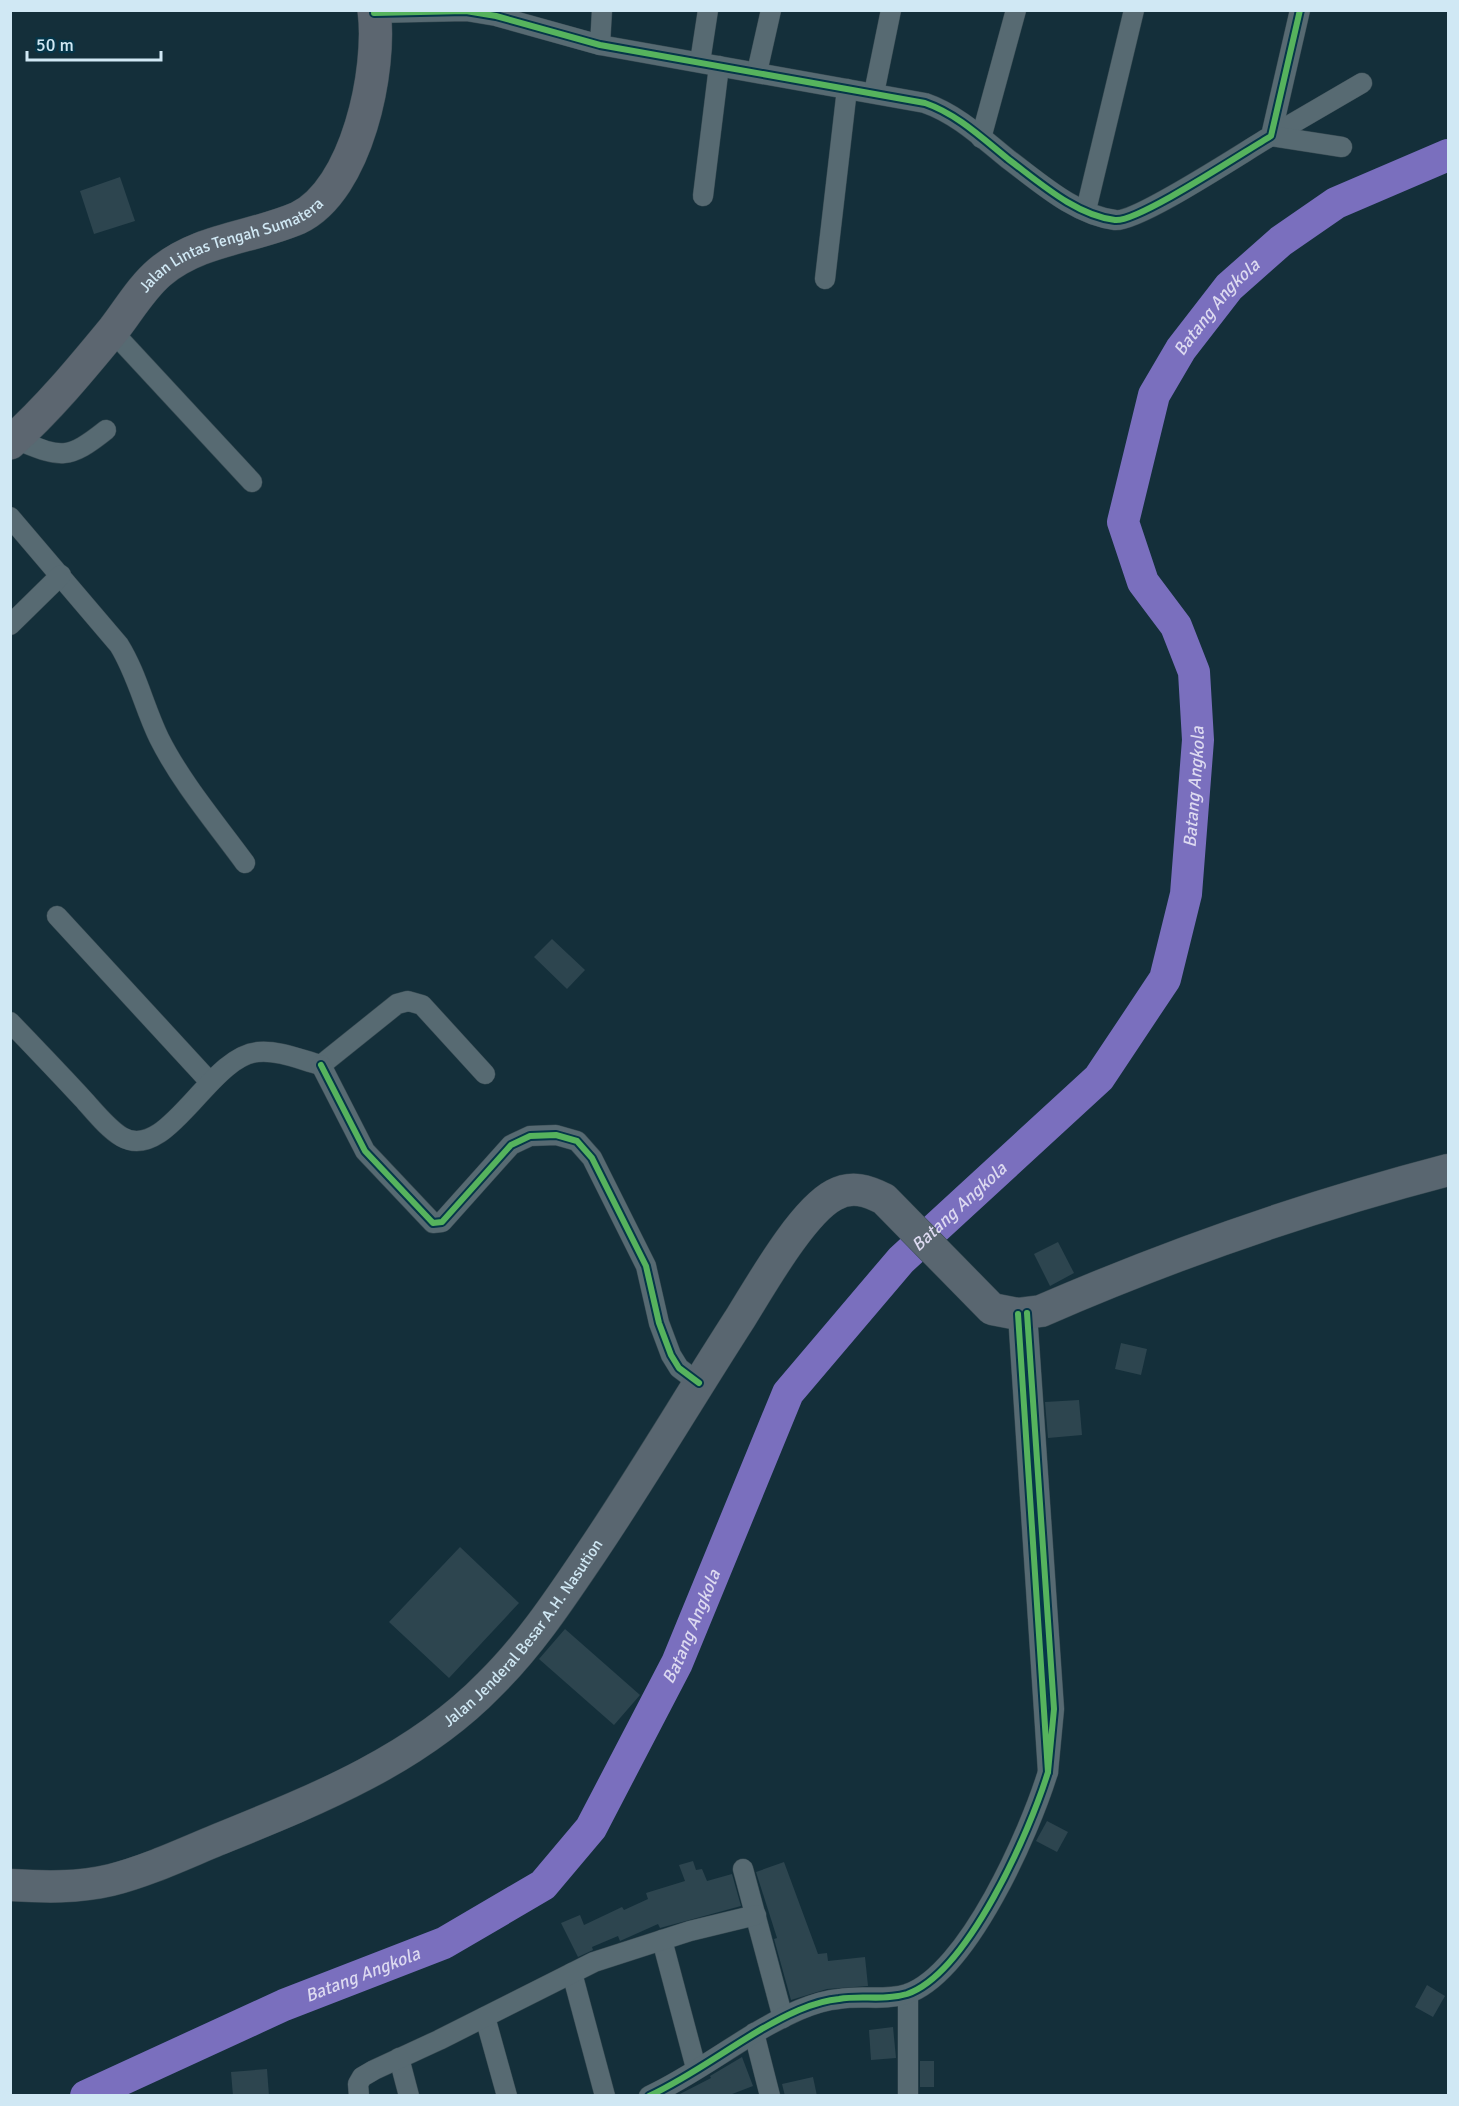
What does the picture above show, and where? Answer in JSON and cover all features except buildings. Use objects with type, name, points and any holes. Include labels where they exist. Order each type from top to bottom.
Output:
[{"type":"highway","name":"Jalan Lintas Tengah Sumatera","points":[[13,441],[69,384],[158,273],[185,254],[300,217],[329,191],[357,141],[370,97],[377,52],[374,12]]},
{"type":"main road","points":[[1022,1314],[1041,1311],[1253,1230],[1391,1185],[1449,1170]]},
{"type":"main road","name":"Jalan Jenderal Besar A.H. Nasution","points":[[10,1885],[57,1887],[111,1880],[284,1813],[389,1762],[440,1727],[489,1686],[547,1618],[625,1502],[775,1264],[815,1210],[834,1195],[852,1189],[868,1191],[885,1200],[964,1284],[992,1309],[1022,1314]]},
{"type":"street","points":[[600,45],[602,10]]},
{"type":"street","points":[[703,196],[710,64],[708,10]]},
{"type":"street","points":[[757,72],[771,10]]},
{"type":"street","points":[[874,93],[891,10]]},
{"type":"street","points":[[981,138],[1016,10]]},
{"type":"street","points":[[1086,210],[1134,10]]},
{"type":"street","points":[[1271,136],[1300,10]]},
{"type":"street","points":[[374,12],[466,11],[496,16],[600,45],[874,93],[941,109],[1063,199],[1114,220],[1131,217],[1362,83]]},
{"type":"street","points":[[825,279],[847,88]]},
{"type":"street","points":[[1271,136],[1342,147]]},
{"type":"street","points":[[112,331],[252,483]]},
{"type":"street","points":[[13,441],[60,454],[80,449],[106,430]]},
{"type":"street","points":[[10,517],[119,645],[130,662],[170,758],[245,863]]},
{"type":"street","points":[[10,625],[61,575]]},
{"type":"street","points":[[57,916],[210,1082]]},
{"type":"street","points":[[321,1065],[397,1004],[408,1001],[422,1005],[485,1074]]},
{"type":"street","points":[[10,1022],[91,1108],[118,1134],[129,1140],[149,1137],[173,1124],[227,1065],[258,1052],[280,1054],[321,1065],[365,1151],[433,1223],[442,1222],[511,1145],[530,1136],[556,1135],[577,1141],[598,1168],[646,1266],[659,1323],[671,1356],[679,1368],[699,1383]]},
{"type":"street","points":[[649,2096],[671,2090],[696,2068],[754,2033],[801,2009],[839,1998],[876,1999],[908,1994],[942,1970],[993,1900],[1038,1806],[1048,1772],[1022,1314]]},
{"type":"street","points":[[743,1869],[783,2018]]},
{"type":"street","points":[[359,2096],[358,2084],[362,2077],[594,1962],[662,1940],[756,1915]]},
{"type":"street","points":[[662,1940],[696,2068]]},
{"type":"street","points":[[572,1973],[604,2096]]},
{"type":"street","points":[[908,1994],[908,2096]]},
{"type":"street","points":[[485,2017],[507,2096]]},
{"type":"street","points":[[754,2033],[770,2096]]},
{"type":"street","points":[[399,2058],[409,2096]]},
{"type":"waterway","name":"Batang Angkola","points":[[86,2096],[284,2005],[444,1943],[543,1885],[591,1828],[677,1663],[788,1393],[901,1260],[1099,1078],[1165,979],[1186,894],[1198,740],[1194,672],[1176,626],[1143,582],[1123,522],[1154,395],[1181,349],[1229,287],[1281,241],[1336,203],[1448,155]]},
{"type":"cycle path","points":[[374,13],[466,11],[496,16],[600,45],[925,103],[948,113],[1032,178],[1072,205],[1100,217],[1115,220],[1127,218],[1167,199],[1271,136],[1300,10]]},
{"type":"cycle path","points":[[321,1065],[365,1151],[433,1223],[442,1222],[511,1145],[530,1136],[556,1135],[577,1141],[592,1158],[646,1266],[659,1323],[671,1355],[679,1368],[699,1383]]},
{"type":"cycle path","points":[[1018,1314],[1048,1772],[1054,1709],[1027,1313]]},
{"type":"cycle path","points":[[649,2096],[687,2076],[779,2019],[799,2010],[819,2003],[847,1998],[898,1996],[907,1994],[930,1981],[952,1959],[974,1930],[994,1897],[1027,1829],[1048,1772]]}]
